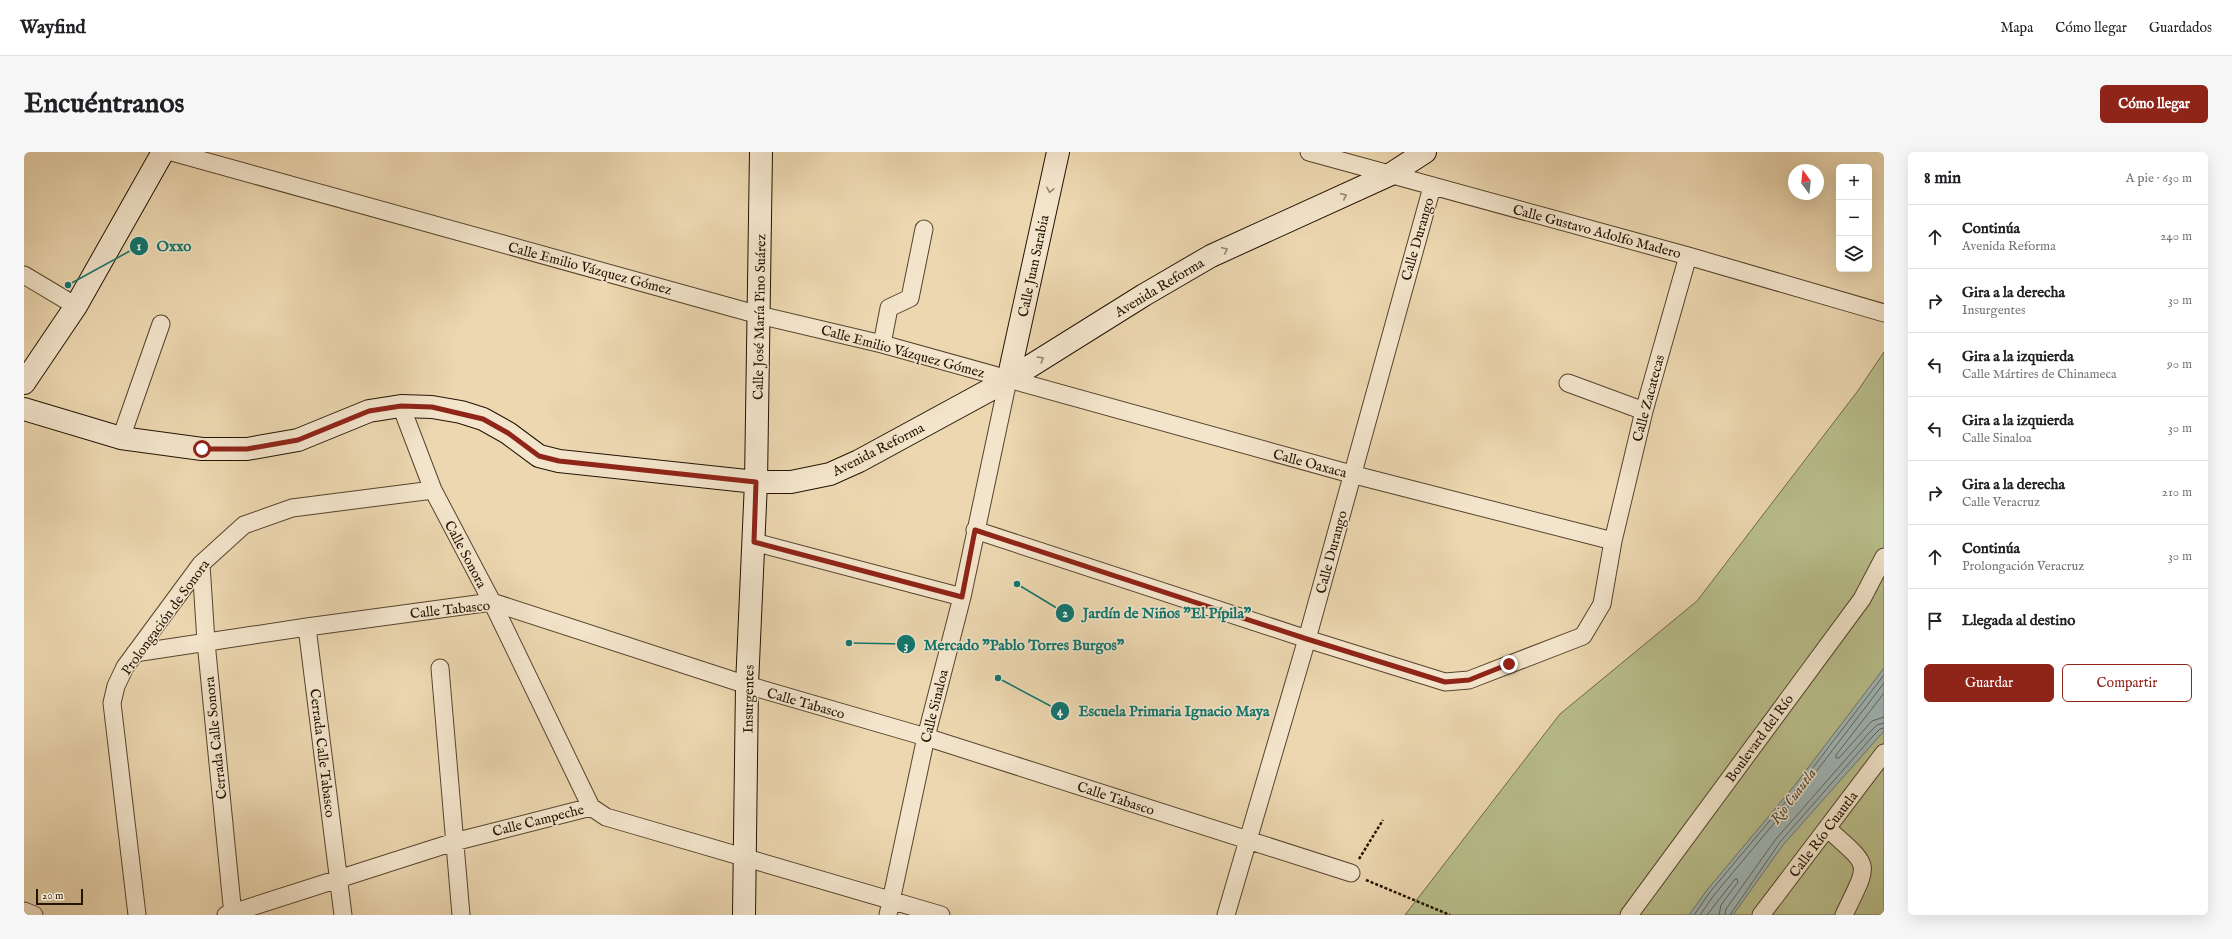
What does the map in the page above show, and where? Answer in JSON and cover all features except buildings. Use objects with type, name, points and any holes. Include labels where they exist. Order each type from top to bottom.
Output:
[{"type":"street","points":[[24,383],[76,306],[163,152]]},
{"type":"street","name":"Calle Emilio Vázquez Gómez","points":[[172,152],[759,315],[882,344],[1008,380]]},
{"type":"street","name":"Calle José María Pino Suárez","points":[[756,482],[761,152]]},
{"type":"street","name":"Calle Juan Sarabia","points":[[1008,380],[1058,152]]},
{"type":"street","name":"Calle Gustavo Adolfo Madero","points":[[1309,152],[1392,174],[1432,187],[1688,256],[1884,313]]},
{"type":"street","name":"Avenida Reforma","points":[[24,409],[121,438],[202,449],[247,449],[298,440],[369,411],[401,406],[432,407],[483,419],[508,433],[539,456],[559,461],[756,482],[791,482],[830,474],[859,461],[1008,380],[1144,295],[1211,256],[1392,174],[1425,152]]},
{"type":"street","name":"Calle Durango","points":[[1226,915],[1307,639],[1351,474],[1432,187]]},
{"type":"street","points":[[882,344],[889,308],[910,298],[924,229]]},
{"type":"street","name":"Calle Zacatecas","points":[[1307,639],[1445,682],[1469,680],[1583,636],[1602,604],[1613,541],[1644,411],[1688,256]]},
{"type":"street","points":[[24,275],[76,306]]},
{"type":"street","points":[[121,438],[161,324]]},
{"type":"street","name":"Calle Oaxaca","points":[[1008,380],[1351,474],[1613,541]]},
{"type":"street","name":"Calle Sinaloa","points":[[890,908],[926,737],[962,597],[1008,380]]},
{"type":"street","points":[[1568,383],[1644,411]]},
{"type":"street","name":"Calle Sonora","points":[[401,406],[433,490],[492,602],[591,807]]},
{"type":"street","name":"Insurgentes","points":[[744,915],[748,686],[756,482]]},
{"type":"street","name":"Prolongación de Sonora","points":[[137,915],[112,703],[116,686],[125,667],[201,564],[244,525],[292,508],[433,490]]},
{"type":"street","points":[[975,530],[1307,639]]},
{"type":"street","points":[[754,542],[962,597]]},
{"type":"street","name":"Boulevard del Río","points":[[1629,915],[1862,599],[1884,557]]},
{"type":"street","name":"Cerrada Calle Sonora","points":[[201,564],[206,642],[231,914]]},
{"type":"street","name":"Calle Tabasco","points":[[135,653],[307,627],[492,602],[748,686],[926,737],[1350,873]]},
{"type":"street","name":"Cerrada Calle Tabasco","points":[[307,627],[343,915]]},
{"type":"street","points":[[440,668],[461,915]]},
{"type":"street","name":"Calle Río Cuautla","points":[[1761,915],[1884,753]]},
{"type":"street","name":"Calle Campeche","points":[[231,914],[454,842],[591,807],[606,817],[744,856],[890,908],[941,915]]},
{"type":"street","points":[[1827,828],[1861,858],[1864,866],[1863,874],[1844,915]]},
{"type":"street","points":[[24,912],[34,915]]},
{"type":"path","points":[[1383,820],[1350,873],[1450,915]]},
{"type":"green space","points":[[1884,352],[1884,915],[1405,915],[1560,714],[1697,601],[1857,392]]},
{"type":"water","name":"Rio Cuautla","points":[[1884,668],[1884,731],[1783,845],[1733,915],[1689,915],[1707,890],[1795,785]]},
{"type":"place","name":"Oxxo","points":[[68,285]]},
{"type":"place","name":"Jardín de Niños \"El Pípila\"","points":[[1017,584]]},
{"type":"place","name":"Mercado \"Pablo Torres Burgos\"","points":[[849,643]]},
{"type":"place","name":"Escuela Primaria Ignacio Maya","points":[[998,678]]},
{"type":"route","points":[[202,449],[247,449],[298,440],[369,411],[401,406],[432,407],[461,412],[483,419],[508,433],[539,456],[559,461],[756,482],[754,542],[962,597],[975,530],[1307,639],[1445,682],[1469,680],[1509,664]]}]
